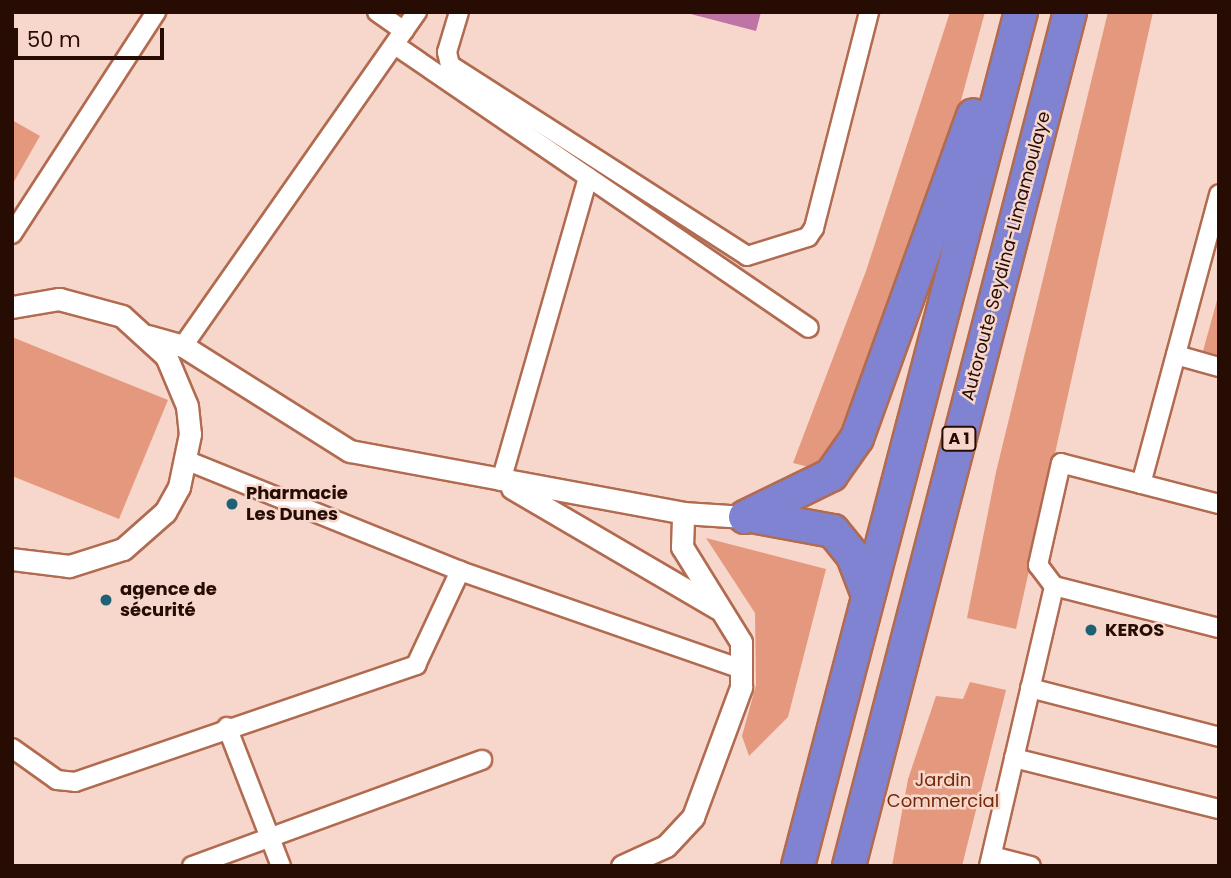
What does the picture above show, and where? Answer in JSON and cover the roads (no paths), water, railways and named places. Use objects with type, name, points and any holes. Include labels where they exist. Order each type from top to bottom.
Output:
[{"type":"highway","points":[[745,517],[831,475],[857,438],[1013,12]]},
{"type":"highway","points":[[797,866],[1021,12]]},
{"type":"highway","name":"Autoroute Seydina-Limamoulaye","points":[[849,866],[1070,12]]},
{"type":"highway","points":[[745,517],[833,531],[853,556],[867,592]]},
{"type":"highway","points":[[777,866],[834,726]]},
{"type":"street","points":[[12,234],[156,12]]},
{"type":"street","points":[[377,12],[400,38],[588,177],[809,328]]},
{"type":"street","points":[[183,346],[417,12]]},
{"type":"street","points":[[459,12],[447,52],[450,65],[747,256],[808,237],[814,228],[869,12]]},
{"type":"street","points":[[501,481],[588,177]]},
{"type":"street","points":[[1142,484],[1219,194]]},
{"type":"street","points":[[17,301],[91,304],[148,336],[183,346],[350,451],[683,513],[745,517]]},
{"type":"street","points":[[12,559],[69,566],[123,549],[165,512],[187,461],[183,393],[148,336]]},
{"type":"street","points":[[1176,355],[1219,367]]},
{"type":"street","points":[[187,461],[460,571],[743,669]]},
{"type":"street","points":[[1219,505],[1061,463],[1038,565],[1054,586],[1219,628]]},
{"type":"street","points":[[501,481],[722,611]]},
{"type":"street","points":[[622,866],[666,846],[693,817],[743,669],[741,642],[682,547],[683,513]]},
{"type":"street","points":[[12,748],[57,780],[75,782],[227,726],[416,665],[460,571]]},
{"type":"street","points":[[1031,866],[991,861],[1054,586]]},
{"type":"street","points":[[1030,688],[1219,737]]},
{"type":"street","points":[[227,726],[281,866]]},
{"type":"street","points":[[1014,758],[1219,809]]},
{"type":"street","points":[[192,866],[482,760]]},
{"type":"place","name":"Pharmacie Les Dunes","points":[[232,504]]},
{"type":"place","name":"agence de sécurité","points":[[106,600]]},
{"type":"place","name":"KEROS","points":[[1091,630]]},
{"type":"park label","name":"Jardin Commercial","points":[[943,791]]}]
